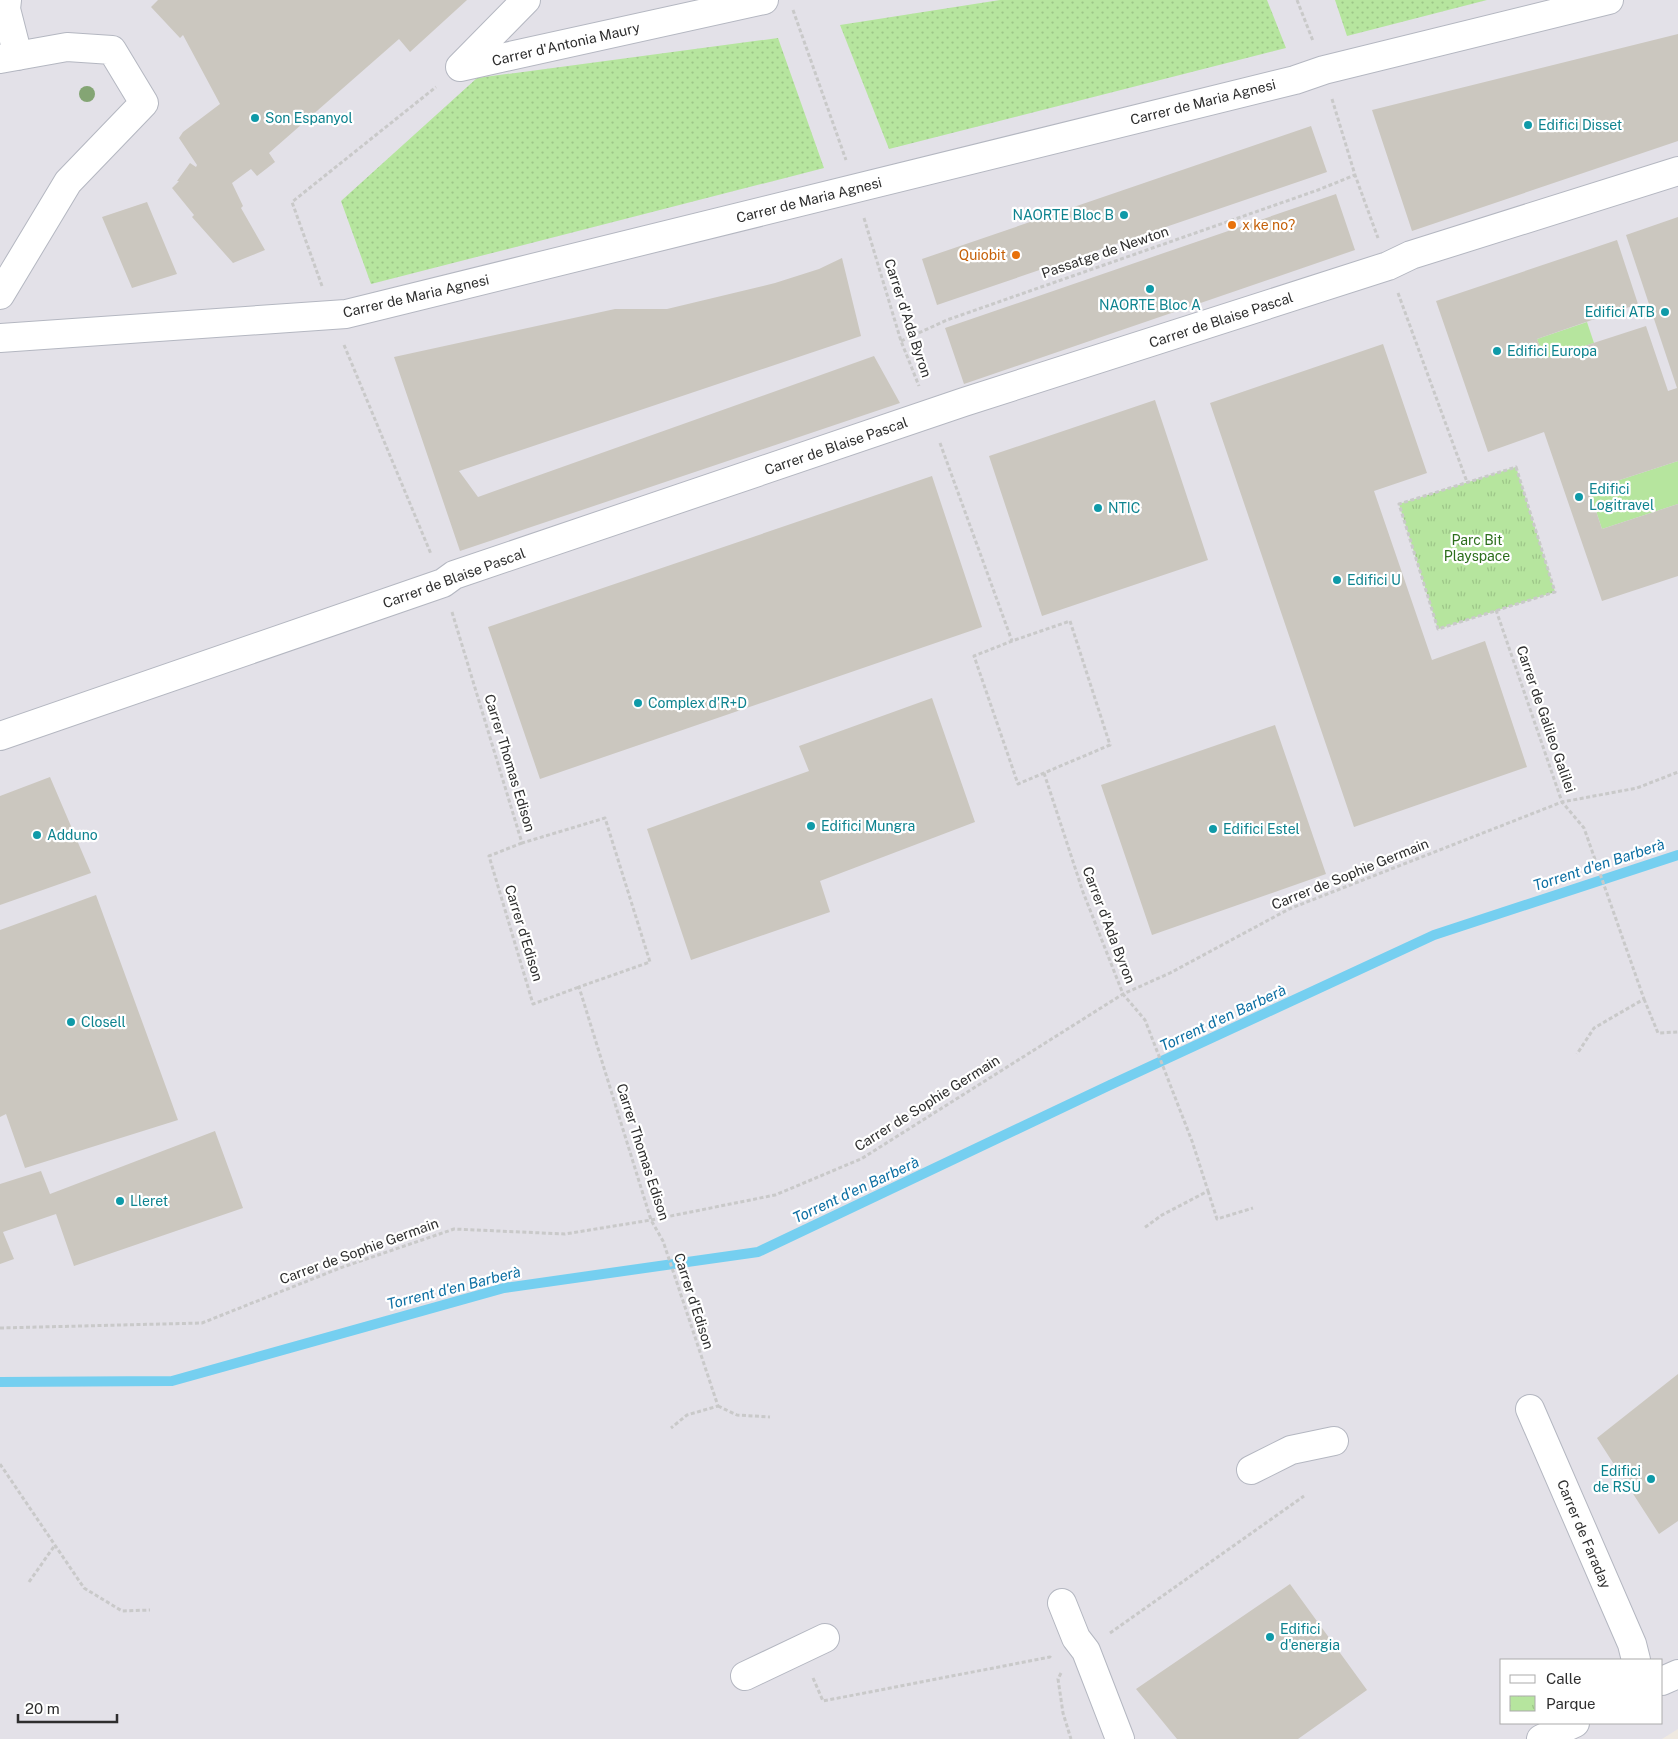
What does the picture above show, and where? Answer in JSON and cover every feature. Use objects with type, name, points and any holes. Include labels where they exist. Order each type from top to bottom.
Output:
[{"type":"street","points":[[0,295],[68,182],[144,103],[112,50],[68,47],[9,57],[7,0]]},
{"type":"street","name":"Carrer d'Antonia Maury","points":[[460,67],[526,0]]},
{"type":"street","name":"Carrer d'Antonia Maury","points":[[460,67],[764,0]]},
{"type":"street","name":"Carrer de Maria Agnesi","points":[[0,338],[332,315],[355,311],[856,189],[1609,0]]},
{"type":"street","name":"Carrer de Blaise Pascal","points":[[0,736],[443,583],[454,575],[930,414],[1388,266],[1411,255],[1678,171]]},
{"type":"street","name":"Carrer de Faraday","points":[[1530,1409],[1632,1644],[1636,1659]]},
{"type":"street","points":[[1252,1470],[1291,1450],[1334,1441]]},
{"type":"street","points":[[1062,1603],[1076,1638],[1075,1658],[1120,1739]]},
{"type":"street","points":[[745,1676],[825,1638]]},
{"type":"street","points":[[1663,1681],[1678,1674]]},
{"type":"street","points":[[1541,1739],[1573,1724]]},
{"type":"path","name":"Carrer d'Ada Byron","points":[[793,9],[856,189],[901,341],[930,414],[1012,641]]},
{"type":"path","name":"Carrer Thomas Edison","points":[[460,67],[292,202],[353,369],[443,583],[522,843],[605,818],[650,962],[579,987],[651,1220],[663,1241]]},
{"type":"path","name":"Passatge de Newton","points":[[901,341],[947,320],[1318,190],[1355,175]]},
{"type":"path","points":[[1516,467],[1555,592],[1496,610],[1438,629],[1399,504],[1516,467]]},
{"type":"path","name":"Carrer de Galileo Galilei","points":[[1496,610],[1562,802],[1584,828],[1644,999],[1658,1033],[1678,1032]]},
{"type":"path","points":[[1070,622],[1110,745],[1018,784],[974,656],[1012,641],[1070,622]]},
{"type":"path","name":"Carrer de Sophie Germain","points":[[0,1328],[202,1323],[340,1268],[454,1229],[566,1234],[651,1220],[776,1195],[862,1159],[1122,994],[1170,973],[1289,909],[1562,802],[1638,788],[1678,772]]},
{"type":"path","name":"Carrer d'Ada Byron","points":[[1044,774],[1083,892],[1122,994],[1145,1020],[1192,1141],[1217,1219],[1253,1208]]},
{"type":"path","name":"Carrer d'Edison","points":[[522,843],[489,856],[533,1004],[579,987]]},
{"type":"path","points":[[1577,1054],[1594,1028],[1644,999]]},
{"type":"path","points":[[1144,1228],[1162,1215],[1208,1191]]},
{"type":"path","name":"Carrer d'Edison","points":[[663,1241],[718,1406]]},
{"type":"path","points":[[671,1428],[687,1415],[718,1406],[736,1416],[770,1417]]},
{"type":"path","points":[[0,1464],[84,1588],[122,1611],[150,1610]]},
{"type":"path","points":[[1071,1739],[1063,1713],[1058,1679],[1075,1658],[1304,1496]]},
{"type":"path","points":[[29,1582],[55,1545]]},
{"type":"path","points":[[800,1650],[823,1701],[1050,1657],[1075,1658]]},
{"type":"shaded area","points":[[0,0],[1678,0],[1678,1729],[1662,1739],[0,1739]]},
{"type":"green space","points":[[1000,0],[1267,0],[1286,48],[889,149],[840,25]]},
{"type":"green space","points":[[1335,0],[1487,0],[1347,36]]},
{"type":"green space","points":[[778,38],[824,168],[371,284],[341,201],[477,78]]},
{"type":"green space","points":[[1587,322],[1594,343],[1544,359],[1537,339]]},
{"type":"green space","points":[[1678,461],[1678,504],[1602,529],[1589,490]]},
{"type":"green space","name":"Parc Bit Playspace","points":[[1516,467],[1555,592],[1438,629],[1399,504]]},
{"type":"building","name":"Son Espanyol","points":[[158,0],[467,0],[410,52],[399,39],[269,153],[275,162],[257,176],[251,169],[232,183],[243,206],[241,208],[265,250],[233,263],[192,217],[194,215],[172,188],[179,181],[177,181],[190,163],[196,167],[197,165],[179,138],[183,132],[220,104],[183,35],[180,38],[151,7]]},
{"type":"building","name":"Edifici Disset","points":[[1678,34],[1678,141],[1412,231],[1372,110]]},
{"type":"building","name":"NAORTE Bloc B","points":[[1311,126],[1327,172],[937,305],[922,259]]},
{"type":"building","name":"NAORTE Bloc A","points":[[1336,194],[1355,250],[964,384],[945,328]]},
{"type":"building","points":[[147,202],[177,274],[132,288],[102,217]]},
{"type":"building","points":[[1678,217],[1678,461],[1589,490],[1602,529],[1678,504],[1678,576],[1602,601],[1544,432],[1488,452],[1436,301],[1617,240],[1638,304],[1537,339],[1544,359],[1646,326],[1668,391],[1677,388],[1626,235]]},
{"type":"building","points":[[842,258],[861,336],[459,471],[478,497],[874,356],[900,403],[460,551],[394,357],[615,309],[667,309],[775,283],[819,269]]},
{"type":"building","name":"Edifici U","points":[[1383,344],[1427,473],[1374,491],[1432,660],[1485,641],[1527,767],[1354,827],[1210,403]]},
{"type":"building","name":"NTIC","points":[[1155,400],[1208,560],[1042,616],[989,456]]},
{"type":"building","name":"Complex d'R+D","points":[[932,476],[982,627],[540,779],[488,627]]},
{"type":"building","name":"Edifici Mungra","points":[[932,698],[975,822],[820,881],[830,912],[691,960],[647,829],[809,771],[799,746]]},
{"type":"building","name":"Edifici Estel","points":[[1275,725],[1326,874],[1152,935],[1101,785]]},
{"type":"building","name":"Adduno","points":[[50,777],[91,873],[0,905],[0,796]]},
{"type":"building","name":"Closell","points":[[96,895],[178,1120],[25,1168],[6,1114],[0,1117],[0,930]]},
{"type":"building","name":"Lleret","points":[[215,1131],[243,1208],[74,1266],[56,1214],[3,1232],[14,1259],[0,1264],[0,1184],[41,1171],[50,1194]]},
{"type":"building","name":"Edifici de RSU","points":[[1678,1374],[1678,1521],[1659,1534],[1597,1438]]},
{"type":"building","name":"Edifici d'energia","points":[[1290,1584],[1367,1690],[1298,1739],[1177,1739],[1136,1689]]},
{"type":"waterway","name":"Torrent d'en Barberà","points":[[0,1382],[172,1381],[504,1288],[758,1252],[1110,1085],[1434,935],[1678,855]]},
{"type":"place","name":"Son Espanyol","points":[[255,118]]},
{"type":"place","name":"Edifici Disset","points":[[1528,125]]},
{"type":"place","name":"NAORTE Bloc B","points":[[1124,215]]},
{"type":"place","name":"x ke no?","points":[[1232,225]]},
{"type":"place","name":"Quiobit","points":[[1016,255]]},
{"type":"place","name":"NAORTE Bloc A","points":[[1150,289]]},
{"type":"place","name":"Edifici ATB","points":[[1665,312]]},
{"type":"place","name":"Edifici Europa","points":[[1497,351]]},
{"type":"place","name":"Edifici Logitravel","points":[[1579,497]]},
{"type":"place","name":"NTIC","points":[[1098,508]]},
{"type":"place","name":"Edifici U","points":[[1337,580]]},
{"type":"place","name":"Complex d'R+D","points":[[638,703]]},
{"type":"place","name":"Edifici Mungra","points":[[811,826]]},
{"type":"place","name":"Edifici Estel","points":[[1213,829]]},
{"type":"place","name":"Adduno","points":[[37,835]]},
{"type":"place","name":"Closell","points":[[71,1022]]},
{"type":"place","name":"Lleret","points":[[120,1201]]},
{"type":"place","name":"Edifici de RSU","points":[[1651,1479]]},
{"type":"place","name":"Edifici d'energia","points":[[1270,1637]]}]
